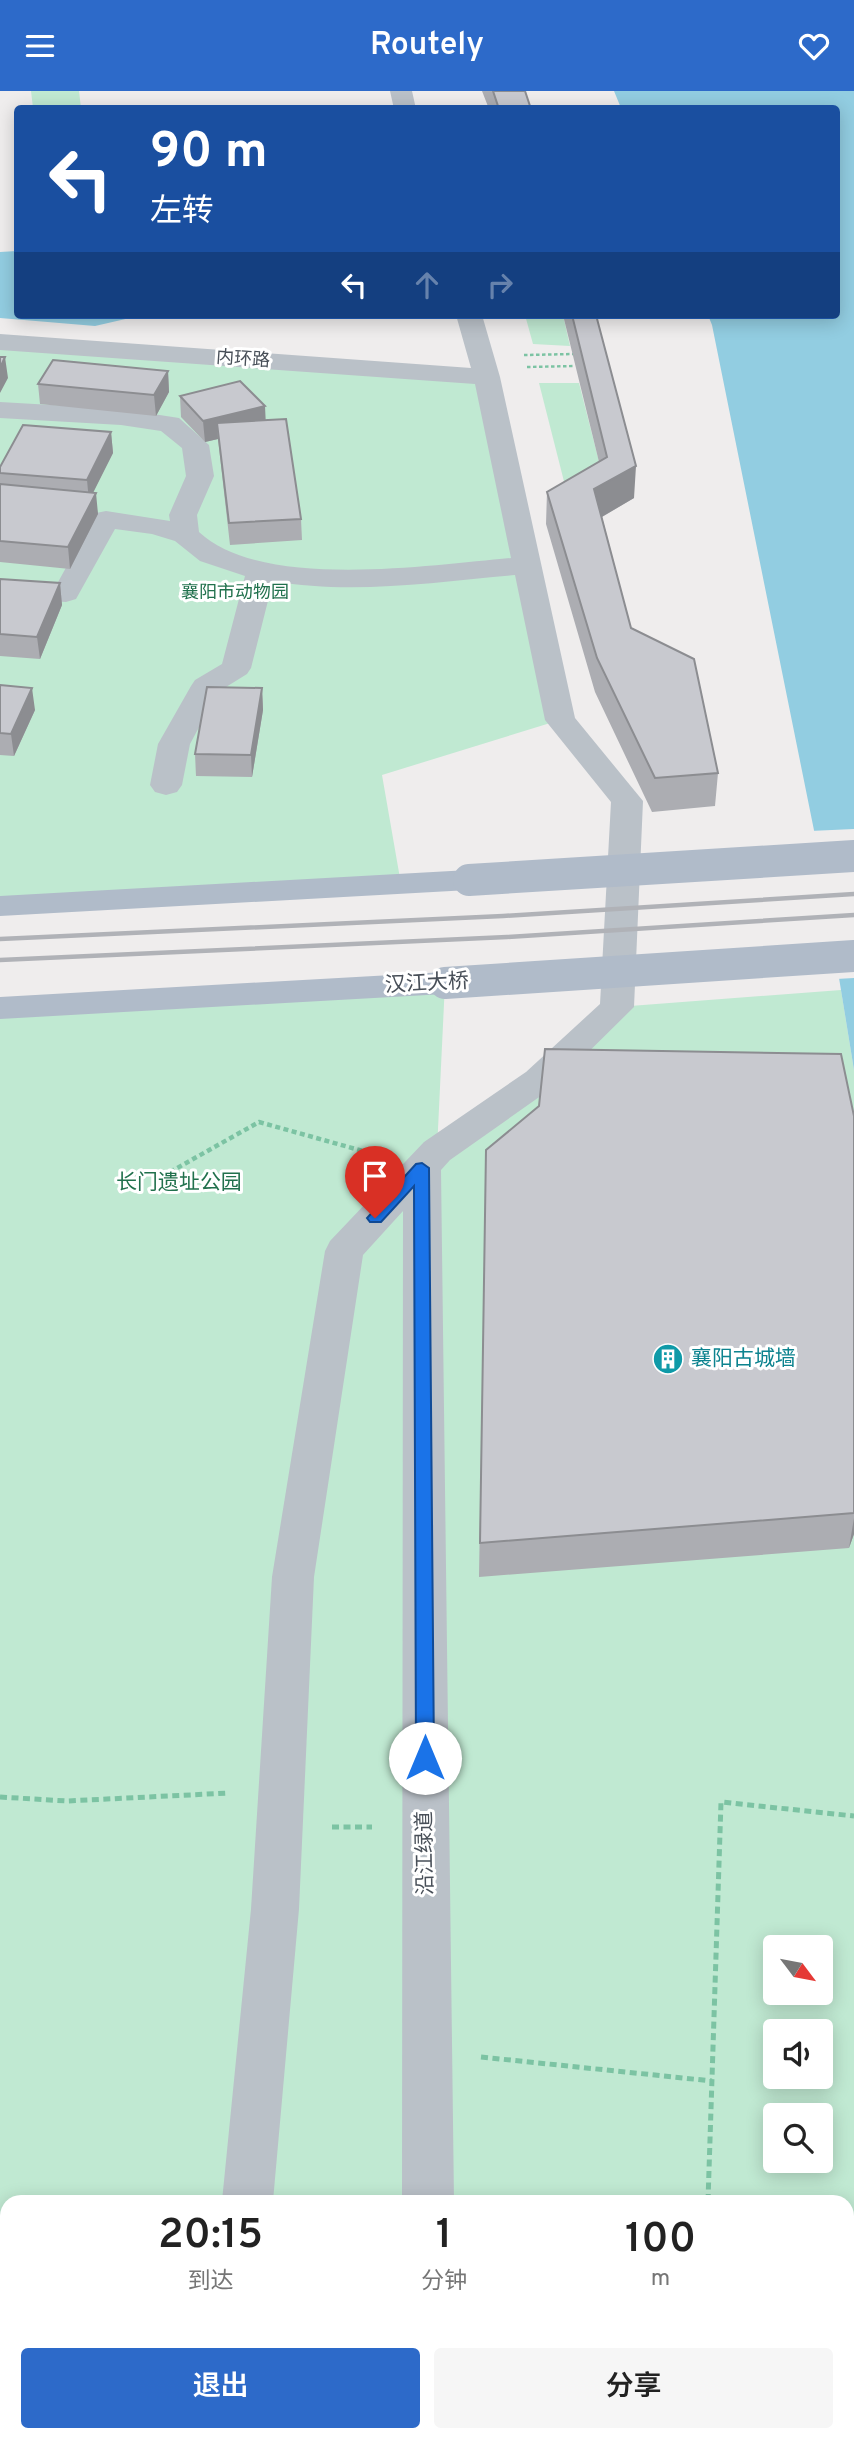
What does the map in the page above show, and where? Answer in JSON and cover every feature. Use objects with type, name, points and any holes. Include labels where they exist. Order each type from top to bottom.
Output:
[{"type":"main road","points":[[0,906],[854,856]]},
{"type":"main road","name":"汉江大桥","points":[[0,1008],[854,956]]},
{"type":"street","points":[[248,2195],[275,1909],[293,1577],[344,1251],[438,1151],[539,1080],[617,1007],[627,801],[560,720],[487,377],[470,319]]},
{"type":"street","name":"内环路","points":[[0,342],[487,377]]},
{"type":"street","points":[[0,410],[121,417],[169,424],[195,445],[200,477],[183,515],[186,535]]},
{"type":"street","points":[[0,589],[66,593],[106,519],[155,526],[186,535],[208,555],[261,570],[320,577],[397,575],[527,565]]},
{"type":"street","points":[[166,785],[174,744],[206,686],[236,668],[261,570]]},
{"type":"street","name":"沿江绿道","points":[[422,1168],[428,2195]]},
{"type":"path","points":[[517,355],[573,354]]},
{"type":"path","points":[[519,367],[575,366]]},
{"type":"path","points":[[170,1172],[259,1122],[422,1168]]},
{"type":"path","points":[[0,1797],[67,1801],[282,1791]]},
{"type":"path","points":[[708,2195],[721,1802],[854,1816]]},
{"type":"path","points":[[328,1840],[329,1827],[426,1827]]},
{"type":"path","points":[[428,2052],[712,2081]]},
{"type":"green space","points":[[31,91],[79,91],[81,105],[33,105]]},
{"type":"green space","points":[[526,319],[564,319],[570,346],[533,344]]},
{"type":"green space","name":"襄阳市动物园","points":[[0,342],[487,377],[560,720],[382,775],[401,884],[0,906]]},
{"type":"green space","points":[[539,383],[579,383],[606,489],[571,509]]},
{"type":"green space","name":"长门遗址公园","points":[[445,983],[437,1150],[617,1007],[841,990],[854,1070],[854,2195],[0,2195],[0,1017]]},
{"type":"water","points":[[614,91],[854,91],[854,1070],[819,855],[710,319],[840,319],[840,105],[620,105]]},
{"type":"water","points":[[14,251],[14,319],[126,319],[95,326],[0,318],[0,252]]},
{"type":"pier","points":[[854,829],[854,978],[836,979],[810,831]]},
{"type":"building","points":[[493,91],[525,91],[530,105],[498,105]]},
{"type":"building","points":[[573,319],[597,319],[636,466],[594,489],[631,628],[694,659],[718,773],[655,778],[597,658],[547,492],[607,457]]},
{"type":"building","points":[[53,360],[168,371],[154,395],[38,384]]},
{"type":"building","points":[[240,381],[265,406],[203,421],[180,396]]},
{"type":"building","points":[[286,419],[301,519],[229,523],[217,423]]},
{"type":"building","points":[[23,425],[111,432],[87,480],[0,473],[0,467]]},
{"type":"building","points":[[0,484],[96,493],[68,547],[0,541]]},
{"type":"building","points":[[0,579],[60,583],[37,637],[0,634]]},
{"type":"building","points":[[0,685],[32,688],[11,734],[0,733]]},
{"type":"building","points":[[207,687],[262,688],[251,755],[195,754]]},
{"type":"building","name":"襄阳古城墙","points":[[545,1049],[841,1054],[854,1116],[854,1513],[480,1543],[486,1150],[539,1106]]},
{"type":"railway","points":[[0,939],[503,916],[854,894]]},
{"type":"railway","points":[[0,960],[507,937],[854,915]]},
{"type":"place","name":"襄阳古城墙","points":[[668,1359]]},
{"type":"route","points":[[375,1218],[422,1168],[425,1758]]}]
